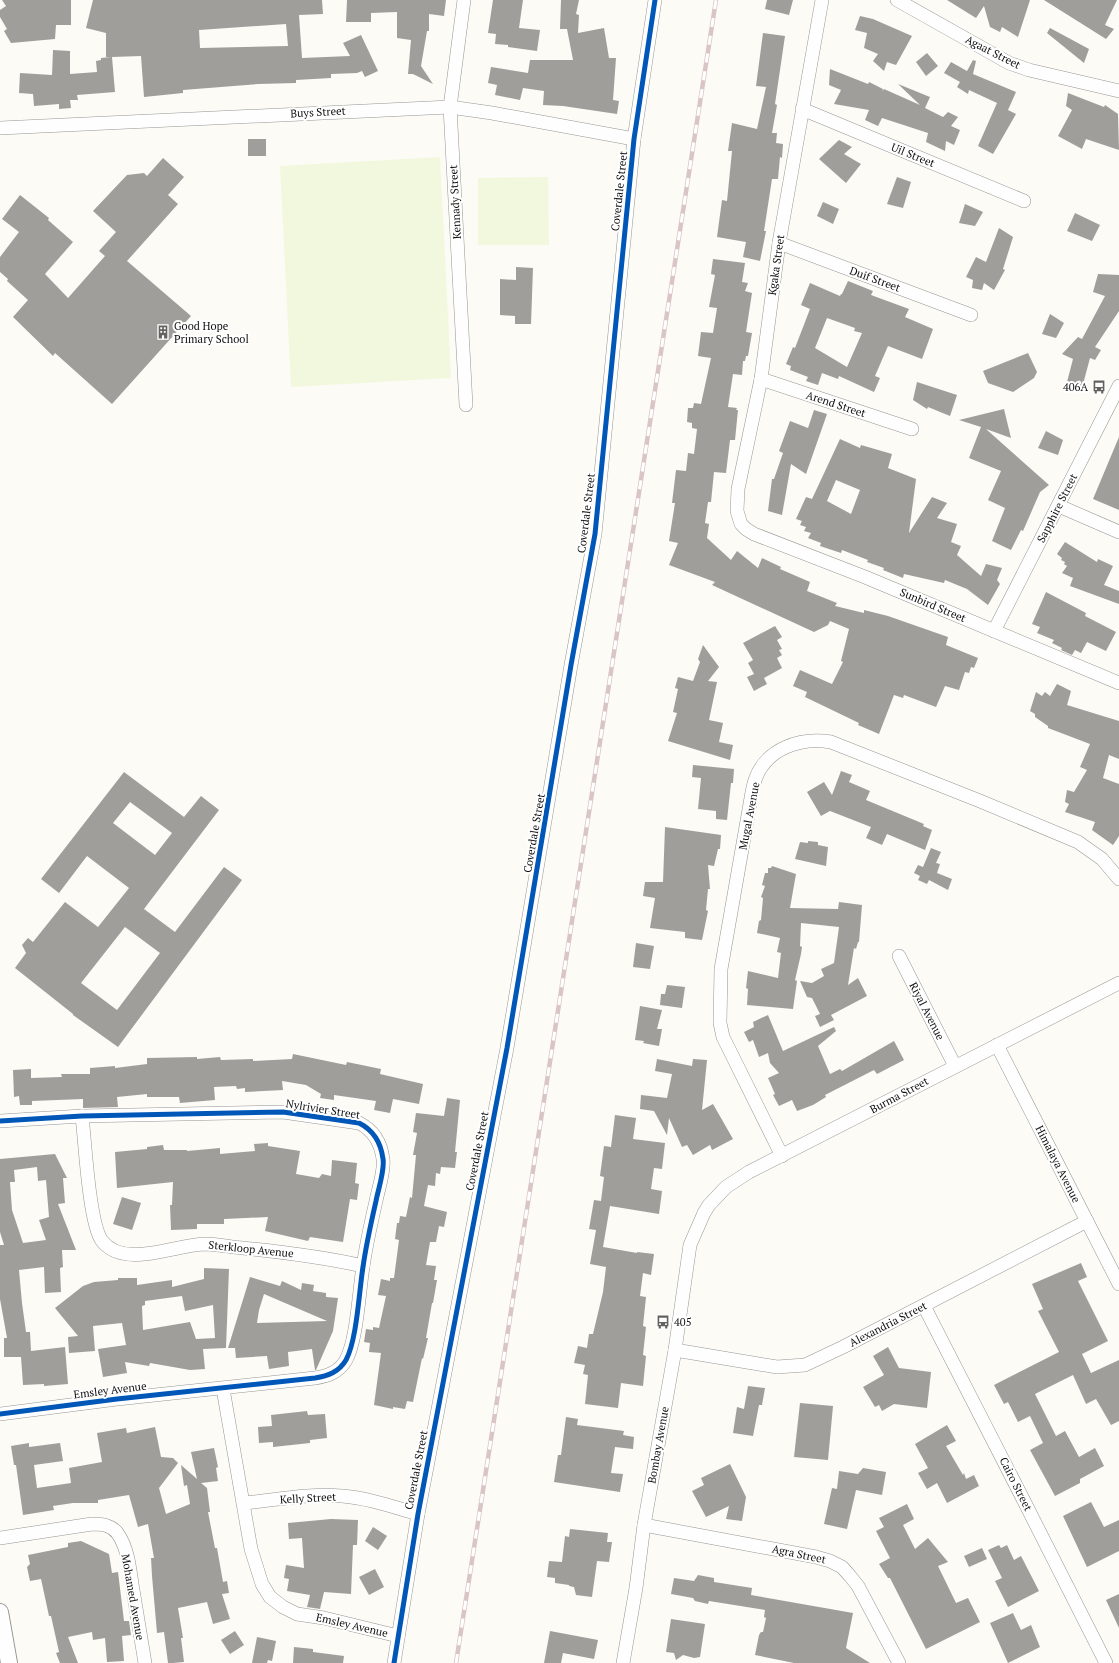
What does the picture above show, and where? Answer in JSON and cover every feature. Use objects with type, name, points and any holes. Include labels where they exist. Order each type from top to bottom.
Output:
[{"type":"street","name":"Kennady Street","points":[[464,0],[450,107],[466,405]]},
{"type":"street","name":"Coverdale Street","points":[[394,1663],[418,1514],[508,1040],[571,665],[596,534],[634,139],[655,0]]},
{"type":"street","name":"Kgaka Street","points":[[746,529],[741,524],[737,511],[738,489],[761,379],[779,243],[822,0]]},
{"type":"street","name":"Agaat Street","points":[[897,0],[1009,62],[1029,70],[1119,91]]},
{"type":"street","name":"Buys Street","points":[[0,128],[71,123],[450,107],[492,113],[634,139]]},
{"type":"street","name":"Uil Street","points":[[802,110],[1024,201]]},
{"type":"street","name":"Duif Street","points":[[779,243],[971,314]]},
{"type":"street","name":"Arend Street","points":[[761,379],[912,429]]},
{"type":"street","name":"Sapphire Street","points":[[994,631],[1119,386]]},
{"type":"street","points":[[1059,506],[1119,532]]},
{"type":"street","name":"Sunbird Street","points":[[746,529],[1119,683]]},
{"type":"street","name":"Mugal Avenue","points":[[782,1156],[723,1037],[719,1011],[721,969],[751,798],[755,779],[762,767],[770,758],[792,744],[822,740],[831,742],[980,801],[1078,842],[1102,860],[1119,880]]},
{"type":"street","name":"Riyal Avenue","points":[[900,956],[955,1066]]},
{"type":"street","name":"Burma Street","points":[[697,1227],[704,1213],[726,1187],[749,1172],[1119,982]]},
{"type":"street","name":"Himalaya Avenue","points":[[996,1045],[1119,1284]]},
{"type":"street","name":"Nylrivier Street","points":[[0,1121],[82,1116],[283,1112],[359,1123],[368,1127],[377,1140],[383,1159],[383,1165],[363,1266],[352,1338],[346,1361],[338,1370],[325,1376],[223,1389]]},
{"type":"street","name":"Sterkloop Avenue","points":[[82,1116],[94,1221],[102,1241],[110,1248],[121,1253],[132,1255],[158,1252],[183,1246],[204,1244],[221,1245],[322,1258],[363,1266]]},
{"type":"street","name":"Alexandria Street","points":[[675,1350],[777,1368],[805,1365],[924,1306],[1087,1221]]},
{"type":"street","name":"Bombay Avenue","points":[[623,1663],[636,1588],[644,1525],[675,1350],[688,1255],[692,1238],[697,1227]]},
{"type":"street","name":"Cairo Street","points":[[924,1306],[1106,1663]]},
{"type":"street","name":"Emsley Avenue","points":[[0,1414],[117,1399],[223,1389],[244,1503],[250,1549],[262,1584],[270,1596],[283,1607],[297,1614],[324,1618],[398,1636]]},
{"type":"street","name":"Kelly Street","points":[[244,1503],[320,1495],[344,1496],[375,1502],[418,1514]]},
{"type":"street","name":"Mohamed Avenue","points":[[0,1538],[92,1524],[105,1524],[118,1533],[128,1559],[145,1663]]},
{"type":"street","name":"Agra Street","points":[[644,1525],[816,1556],[842,1567],[858,1586],[899,1663]]},
{"type":"street","points":[[0,1612],[9,1663]]},
{"type":"green space","points":[[440,157],[451,378],[291,387],[280,166]]},
{"type":"green space","points":[[548,177],[549,245],[478,245],[478,178]]},
{"type":"building","points":[[2,0],[71,0],[71,25],[56,25],[55,39],[11,43],[4,31],[7,29],[0,17],[0,10],[6,6]]},
{"type":"building","points":[[93,0],[322,0],[323,14],[299,15],[302,58],[350,56],[343,43],[361,35],[378,71],[365,77],[362,71],[357,73],[331,74],[331,78],[296,80],[296,83],[258,84],[183,90],[183,93],[144,97],[141,56],[112,57],[115,92],[77,95],[78,100],[70,100],[71,108],[59,109],[59,104],[34,106],[33,94],[19,93],[20,73],[52,75],[53,50],[70,51],[70,74],[97,72],[96,61],[101,60],[101,58],[111,57],[106,57],[106,33],[86,28]],"holes":[[[286,24],[288,46],[200,48],[199,30]]]},
{"type":"building","points":[[347,0],[446,0],[444,16],[429,14],[429,31],[427,31],[421,66],[433,84],[413,74],[408,74],[411,40],[397,38],[397,12],[371,13],[371,22],[346,22]]},
{"type":"building","points":[[493,0],[523,0],[519,28],[540,30],[537,51],[495,44],[496,34],[488,33]]},
{"type":"building","points":[[561,0],[579,0],[576,14],[579,15],[578,33],[604,28],[609,58],[616,58],[613,100],[619,101],[617,114],[563,106],[543,105],[544,91],[523,88],[520,100],[495,95],[497,85],[488,83],[491,67],[528,73],[530,60],[573,60],[567,29],[560,29]]},
{"type":"building","points":[[767,0],[793,0],[789,15],[765,9]]},
{"type":"building","points":[[947,0],[1030,0],[1018,37],[1002,27],[1000,32],[990,27],[984,6],[976,18]]},
{"type":"building","points":[[1044,0],[1117,0],[1105,25],[1114,29],[1106,39]]},
{"type":"building","points":[[860,16],[873,19],[912,36],[896,65],[887,62],[884,71],[873,61],[878,54],[864,48],[867,33],[855,30]]},
{"type":"building","points":[[1050,28],[1089,49],[1084,63],[1047,33]]},
{"type":"building","points":[[763,33],[785,36],[775,104],[777,105],[772,133],[777,133],[776,143],[783,144],[782,158],[780,157],[778,179],[772,179],[764,231],[766,231],[760,261],[743,257],[746,242],[717,237],[722,200],[727,201],[732,151],[728,151],[732,123],[757,129],[766,87],[756,86]]},
{"type":"building","points":[[927,53],[938,66],[926,76],[916,62]]},
{"type":"building","points":[[973,60],[976,61],[973,74],[1016,92],[1008,110],[1016,114],[993,154],[978,146],[997,103],[969,90],[968,94],[957,87],[960,82],[944,73],[951,62],[967,71]]},
{"type":"building","points":[[830,69],[868,84],[869,82],[883,89],[882,91],[884,89],[920,105],[898,84],[930,97],[925,108],[943,117],[948,112],[958,117],[951,126],[960,130],[954,145],[946,141],[945,151],[926,142],[928,133],[882,118],[878,126],[865,120],[869,110],[834,104],[841,90],[829,85]]},
{"type":"building","points":[[1068,93],[1104,107],[1105,105],[1118,114],[1119,150],[1086,139],[1082,149],[1058,136],[1072,110],[1066,106]]},
{"type":"building","points":[[248,139],[266,139],[266,156],[248,156]]},
{"type":"building","points":[[839,140],[852,147],[844,154],[861,164],[846,183],[819,159]]},
{"type":"building","points":[[163,158],[184,177],[168,195],[178,204],[127,261],[191,316],[112,404],[55,353],[53,356],[13,317],[28,300],[7,281],[8,279],[0,272],[0,257],[19,232],[2,219],[20,195],[49,218],[48,220],[73,242],[45,274],[68,298],[105,256],[99,251],[116,232],[93,211],[127,175],[144,173],[147,176]]},
{"type":"building","points":[[897,177],[911,182],[903,208],[887,204]]},
{"type":"building","points":[[823,202],[839,209],[833,224],[817,216]]},
{"type":"building","points":[[965,204],[983,212],[975,226],[959,223]]},
{"type":"building","points":[[1075,213],[1100,225],[1092,241],[1067,231]]},
{"type":"building","points":[[999,228],[1013,237],[1003,269],[1005,270],[994,290],[984,283],[982,290],[972,288],[973,280],[966,277],[976,257],[986,262]]},
{"type":"building","points":[[713,259],[745,263],[742,282],[748,283],[745,291],[752,293],[746,332],[752,333],[748,356],[746,356],[745,361],[743,361],[742,375],[733,374],[728,407],[737,408],[736,410],[738,410],[735,440],[730,440],[726,473],[714,472],[711,502],[708,502],[705,523],[709,524],[707,538],[731,560],[737,551],[758,568],[762,558],[781,567],[780,569],[810,582],[807,591],[837,603],[835,606],[864,613],[864,610],[888,616],[948,637],[946,645],[978,658],[974,668],[971,667],[969,673],[965,672],[959,690],[945,686],[936,707],[904,695],[903,698],[894,695],[879,734],[858,725],[859,723],[805,697],[807,692],[793,686],[800,670],[832,684],[843,662],[841,661],[849,629],[830,621],[828,625],[814,632],[712,585],[715,582],[669,565],[678,543],[669,541],[675,503],[672,503],[676,470],[686,471],[688,453],[694,454],[697,429],[692,428],[692,423],[687,422],[688,408],[693,408],[694,403],[701,404],[711,358],[698,356],[701,332],[713,333],[717,308],[709,307],[715,275],[711,274]]},
{"type":"building","points":[[516,267],[533,268],[531,324],[515,324],[515,316],[500,315],[500,279],[516,280]]},
{"type":"building","points":[[1098,274],[1119,275],[1119,311],[1095,347],[1101,350],[1095,360],[1090,358],[1082,388],[1067,382],[1073,359],[1062,354],[1078,337],[1082,339],[1105,296],[1093,292]]},
{"type":"building","points":[[848,281],[873,291],[871,295],[909,309],[905,317],[933,329],[922,359],[888,346],[875,376],[880,378],[874,392],[839,376],[838,379],[822,373],[818,385],[806,381],[808,377],[790,370],[791,366],[786,364],[793,347],[795,348],[810,309],[801,305],[810,283],[840,296]],"holes":[[[827,318],[855,328],[854,331],[862,333],[847,367],[815,348]]]},
{"type":"building","points":[[1050,314],[1064,323],[1056,338],[1042,334]]},
{"type":"building","points":[[1028,353],[1037,372],[1034,378],[1013,392],[988,383],[983,371]]},
{"type":"building","points":[[917,382],[957,395],[950,416],[928,407],[927,409],[913,400]]},
{"type":"building","points":[[1004,409],[1011,438],[986,429],[1049,485],[1040,492],[1023,531],[1021,530],[1011,550],[992,541],[1005,508],[988,500],[1001,471],[969,458],[981,427],[959,420]]},
{"type":"building","points":[[814,410],[827,414],[806,474],[791,464],[782,515],[768,511],[772,479],[774,479],[783,453],[779,451],[790,421],[808,428]]},
{"type":"building","points":[[1046,431],[1063,440],[1058,455],[1038,448]]},
{"type":"building","points":[[1119,437],[1119,510],[1093,499]]},
{"type":"building","points":[[840,439],[860,448],[861,445],[892,454],[888,468],[916,479],[909,533],[932,497],[947,503],[937,518],[957,524],[951,542],[961,546],[957,555],[981,576],[986,564],[1002,568],[997,580],[1000,584],[988,605],[967,589],[945,580],[944,583],[904,574],[903,578],[883,570],[884,568],[867,562],[868,560],[842,550],[841,553],[820,546],[821,543],[808,538],[811,533],[804,531],[806,527],[800,525],[802,521],[796,519],[806,497],[812,499]],"holes":[[[836,480],[860,490],[851,514],[827,501]]]},
{"type":"building","points":[[1065,542],[1097,562],[1098,559],[1113,566],[1104,585],[1119,591],[1119,604],[1070,586],[1073,578],[1062,573],[1067,566],[1064,564],[1065,562],[1061,560],[1062,558],[1057,554]]},
{"type":"building","points":[[1046,592],[1086,613],[1085,616],[1116,632],[1106,651],[1087,642],[1081,653],[1075,650],[1072,655],[1061,650],[1062,648],[1052,643],[1054,640],[1037,633],[1040,627],[1032,624]]},
{"type":"building","points":[[775,626],[782,637],[777,640],[782,649],[779,650],[782,655],[777,658],[782,668],[764,678],[767,684],[754,691],[747,677],[754,674],[748,663],[753,660],[743,643]]},
{"type":"building","points":[[703,645],[719,667],[708,681],[717,682],[709,720],[723,723],[719,742],[733,745],[730,760],[668,741],[677,713],[673,712],[678,689],[675,688],[678,677],[693,681],[700,662],[698,659]]},
{"type":"building","points":[[1057,684],[1071,691],[1067,705],[1119,721],[1119,759],[1109,755],[1103,778],[1119,784],[1119,836],[1113,845],[1092,830],[1095,822],[1065,812],[1069,804],[1065,802],[1067,790],[1074,792],[1087,770],[1080,767],[1090,744],[1048,728],[1048,726],[1035,717],[1035,714],[1030,711],[1036,692],[1042,696],[1045,692],[1050,696]]},
{"type":"building","points":[[693,765],[734,769],[727,820],[716,819],[716,811],[698,809],[701,778],[692,777]]},
{"type":"building","points":[[841,771],[852,775],[849,782],[870,791],[866,800],[924,824],[923,826],[932,830],[925,850],[887,834],[882,845],[866,838],[871,827],[830,811],[821,816],[807,792],[824,782],[832,795]]},
{"type":"building","points":[[124,772],[184,817],[201,796],[219,810],[144,909],[175,932],[224,867],[242,880],[118,1047],[73,1015],[15,968],[26,953],[22,945],[28,938],[33,942],[65,902],[98,927],[129,888],[87,856],[59,893],[41,879]],"holes":[[[130,802],[172,833],[155,855],[113,823]],[[125,927],[160,953],[117,1010],[81,983]]]},
{"type":"building","points":[[665,827],[721,835],[720,849],[718,849],[714,866],[708,865],[710,889],[708,889],[706,910],[708,911],[702,940],[685,938],[685,932],[650,928],[655,898],[643,896],[645,882],[663,882]]},
{"type":"building","points":[[808,841],[818,842],[818,845],[828,847],[826,866],[795,859],[800,842],[808,843]]},
{"type":"building","points":[[931,848],[941,852],[936,863],[940,864],[937,873],[952,879],[948,890],[929,880],[927,884],[918,880],[920,876],[914,873],[918,865],[923,867]]},
{"type":"building","points":[[772,866],[796,874],[790,908],[838,909],[839,902],[862,905],[859,942],[856,949],[854,948],[848,985],[858,978],[867,996],[831,1015],[834,1020],[820,1027],[815,1016],[820,1014],[812,998],[807,997],[800,981],[812,983],[824,976],[821,969],[834,963],[839,927],[801,923],[800,946],[802,947],[795,980],[797,981],[793,1009],[747,1005],[748,989],[746,988],[748,971],[778,978],[781,953],[777,952],[780,938],[757,933],[759,921],[761,920],[763,898],[761,897],[765,886],[762,885],[765,873],[768,873],[768,868],[771,868]]},
{"type":"building","points":[[636,943],[654,946],[650,969],[633,967]]},
{"type":"building","points":[[667,985],[685,987],[682,1008],[660,1005],[661,994],[665,994]]},
{"type":"building","points":[[640,1006],[662,1010],[657,1029],[662,1029],[659,1046],[643,1043],[644,1041],[635,1040]]},
{"type":"building","points":[[768,1015],[783,1051],[834,1027],[836,1031],[818,1046],[830,1074],[840,1069],[842,1071],[894,1041],[904,1060],[877,1074],[874,1070],[825,1095],[826,1097],[813,1105],[797,1111],[792,1100],[779,1106],[773,1095],[775,1094],[768,1078],[779,1073],[770,1063],[768,1053],[759,1057],[753,1040],[749,1042],[744,1032],[754,1027],[753,1022]]},
{"type":"building","points":[[293,1054],[346,1065],[347,1062],[381,1069],[380,1074],[423,1084],[419,1104],[393,1099],[390,1113],[374,1110],[376,1101],[334,1095],[334,1100],[320,1098],[321,1094],[306,1085],[282,1081],[283,1090],[245,1092],[245,1088],[237,1089],[236,1086],[214,1087],[215,1100],[180,1103],[179,1097],[147,1097],[147,1094],[117,1097],[118,1107],[83,1108],[83,1099],[32,1101],[32,1105],[20,1105],[19,1096],[14,1097],[13,1070],[31,1069],[31,1078],[62,1077],[61,1074],[90,1074],[90,1068],[115,1066],[115,1068],[147,1064],[147,1058],[197,1057],[197,1059],[220,1057],[221,1060],[253,1059],[253,1061],[292,1059]]},
{"type":"building","points":[[657,1059],[692,1066],[693,1059],[707,1060],[702,1110],[713,1104],[733,1139],[712,1150],[710,1145],[693,1155],[687,1145],[682,1147],[669,1118],[667,1135],[654,1111],[640,1109],[641,1095],[667,1098],[672,1074],[655,1071]]},
{"type":"building","points":[[447,1098],[460,1100],[455,1168],[441,1167],[440,1174],[436,1173],[435,1186],[428,1185],[424,1206],[447,1212],[444,1227],[439,1226],[436,1242],[430,1242],[426,1265],[436,1266],[434,1280],[437,1280],[426,1338],[428,1338],[423,1359],[422,1358],[413,1402],[407,1401],[405,1409],[393,1407],[393,1409],[374,1405],[381,1353],[369,1352],[370,1343],[364,1342],[366,1329],[373,1330],[373,1327],[379,1328],[386,1296],[378,1295],[381,1279],[390,1281],[390,1278],[394,1278],[399,1240],[395,1239],[397,1223],[399,1223],[400,1216],[406,1217],[410,1197],[412,1198],[416,1155],[413,1155],[417,1133],[413,1132],[416,1113],[444,1116]]},
{"type":"building","points":[[615,1115],[636,1118],[633,1139],[665,1143],[662,1169],[654,1168],[651,1189],[662,1191],[659,1214],[610,1206],[603,1247],[637,1253],[654,1254],[651,1275],[643,1273],[640,1296],[646,1297],[643,1326],[646,1327],[643,1355],[646,1356],[643,1386],[621,1383],[618,1408],[585,1404],[588,1375],[583,1374],[585,1365],[574,1363],[578,1346],[587,1348],[589,1334],[593,1334],[603,1292],[606,1267],[590,1264],[596,1230],[589,1229],[594,1200],[601,1201],[604,1177],[600,1176],[604,1146],[611,1147]]},
{"type":"building","points":[[268,1143],[268,1146],[300,1151],[296,1174],[319,1178],[322,1174],[331,1176],[332,1160],[357,1163],[355,1183],[359,1184],[357,1200],[350,1199],[343,1242],[310,1237],[308,1241],[265,1231],[268,1217],[224,1219],[224,1224],[197,1224],[197,1229],[171,1230],[170,1205],[172,1205],[173,1182],[117,1188],[115,1152],[147,1149],[147,1147],[163,1145],[164,1150],[187,1151],[220,1148],[220,1154],[255,1151],[254,1144]]},
{"type":"building","points":[[55,1154],[67,1178],[63,1178],[65,1203],[58,1204],[76,1250],[62,1250],[63,1267],[60,1268],[61,1292],[45,1293],[44,1267],[19,1270],[26,1332],[30,1332],[31,1351],[65,1347],[68,1384],[44,1386],[44,1384],[23,1385],[21,1357],[4,1357],[4,1338],[7,1338],[0,1299],[0,1245],[4,1245],[0,1232],[0,1159]],"holes":[[[37,1167],[38,1181],[46,1180],[49,1217],[39,1220],[46,1240],[23,1243],[12,1210],[10,1182],[15,1182],[14,1170]]]},
{"type":"building","points":[[122,1197],[141,1203],[132,1230],[113,1224]]},
{"type":"building","points":[[1081,1263],[1087,1277],[1078,1281],[1108,1341],[1082,1354],[1091,1373],[1119,1360],[1119,1421],[1111,1425],[1096,1399],[1086,1404],[1073,1375],[1035,1394],[1056,1436],[1065,1431],[1079,1457],[1095,1448],[1104,1466],[1080,1479],[1080,1483],[1055,1496],[1030,1450],[1043,1443],[1030,1416],[1018,1422],[1008,1402],[1004,1404],[994,1385],[1059,1352],[1038,1311],[1043,1309],[1032,1284]]},
{"type":"building","points":[[204,1268],[229,1269],[226,1348],[203,1349],[205,1369],[190,1370],[150,1363],[149,1366],[125,1362],[127,1373],[103,1377],[98,1349],[126,1345],[122,1323],[93,1326],[95,1351],[69,1353],[68,1337],[78,1336],[55,1308],[83,1286],[94,1282],[118,1280],[118,1278],[137,1278],[137,1285],[172,1280],[172,1287],[204,1279]],"holes":[[[182,1296],[185,1311],[213,1305],[215,1338],[196,1339],[190,1322],[143,1330],[142,1306],[145,1305],[145,1301]]]},
{"type":"building","points":[[250,1277],[280,1286],[282,1281],[301,1290],[302,1283],[314,1285],[313,1291],[326,1293],[326,1297],[338,1298],[333,1331],[316,1370],[312,1349],[288,1352],[289,1366],[269,1369],[267,1356],[236,1358],[235,1348],[228,1348]],"holes":[[[264,1294],[327,1321],[257,1323]]]},
{"type":"building","points":[[888,1347],[899,1368],[931,1372],[927,1408],[894,1404],[882,1411],[879,1405],[875,1407],[863,1387],[884,1375],[873,1356]]},
{"type":"building","points":[[748,1386],[765,1388],[762,1405],[759,1405],[753,1436],[733,1433],[737,1407],[744,1409]]},
{"type":"building","points":[[800,1403],[833,1406],[828,1460],[794,1457]]},
{"type":"building","points":[[307,1411],[308,1415],[325,1414],[327,1438],[310,1440],[310,1443],[273,1447],[273,1442],[259,1443],[258,1427],[272,1426],[271,1415]]},
{"type":"building","points":[[566,1417],[578,1419],[577,1425],[624,1431],[623,1435],[634,1437],[633,1449],[615,1447],[611,1473],[623,1474],[620,1492],[554,1482],[558,1455],[561,1455]]},
{"type":"building","points":[[947,1425],[956,1441],[946,1446],[963,1475],[964,1473],[966,1479],[974,1475],[979,1486],[947,1503],[937,1483],[927,1489],[918,1473],[928,1468],[915,1444]]},
{"type":"building","points":[[155,1427],[161,1457],[173,1458],[178,1463],[159,1488],[166,1514],[190,1504],[187,1485],[184,1486],[181,1465],[197,1479],[191,1452],[214,1448],[218,1467],[216,1468],[218,1481],[201,1483],[207,1488],[210,1512],[208,1512],[215,1548],[217,1548],[223,1582],[227,1581],[229,1593],[222,1594],[230,1619],[213,1624],[207,1602],[178,1608],[183,1638],[181,1638],[184,1662],[168,1663],[164,1632],[157,1633],[151,1558],[154,1558],[148,1524],[138,1527],[129,1495],[98,1500],[98,1503],[73,1503],[53,1506],[54,1510],[23,1515],[16,1465],[14,1465],[11,1446],[29,1443],[29,1447],[60,1443],[63,1461],[34,1465],[37,1488],[71,1483],[69,1468],[102,1462],[97,1433],[126,1428],[127,1433]]},
{"type":"building","points":[[730,1464],[746,1497],[742,1521],[726,1519],[729,1506],[706,1517],[692,1491],[704,1485],[701,1478]]},
{"type":"building","points":[[863,1468],[886,1472],[882,1495],[856,1490],[847,1529],[824,1524],[832,1488],[837,1489],[839,1471],[858,1474]]},
{"type":"building","points":[[1091,1502],[1104,1527],[1119,1520],[1119,1551],[1087,1567],[1063,1516]]},
{"type":"building","points":[[907,1504],[914,1519],[903,1525],[915,1549],[928,1538],[948,1562],[938,1566],[956,1603],[968,1598],[980,1622],[926,1649],[890,1578],[888,1578],[879,1564],[890,1558],[876,1531],[884,1527],[879,1518]]},
{"type":"building","points":[[331,1519],[358,1520],[357,1545],[353,1545],[351,1594],[324,1592],[320,1609],[307,1607],[310,1595],[287,1591],[289,1579],[284,1578],[286,1565],[304,1568],[302,1538],[289,1539],[288,1523]]},
{"type":"building","points":[[373,1527],[387,1536],[378,1550],[365,1541]]},
{"type":"building","points":[[570,1529],[608,1533],[607,1542],[612,1542],[609,1562],[597,1561],[592,1597],[576,1595],[574,1587],[555,1583],[555,1578],[547,1577],[549,1561],[562,1562],[565,1536],[569,1537]]},
{"type":"building","points":[[81,1541],[109,1554],[112,1573],[118,1572],[124,1621],[129,1621],[131,1635],[122,1636],[124,1661],[107,1662],[105,1638],[93,1640],[92,1632],[68,1637],[78,1663],[60,1663],[56,1653],[59,1652],[41,1579],[30,1581],[27,1567],[30,1564],[28,1555],[68,1547],[68,1543]]},
{"type":"building","points":[[999,1545],[1001,1548],[1007,1545],[1014,1560],[1021,1556],[1039,1591],[1008,1607],[995,1581],[1002,1578],[988,1550]]},
{"type":"building","points":[[982,1548],[987,1559],[969,1567],[964,1556]]},
{"type":"building","points":[[375,1569],[384,1587],[369,1595],[359,1577]]},
{"type":"building","points":[[698,1575],[714,1578],[714,1582],[752,1588],[751,1595],[853,1613],[846,1648],[870,1663],[794,1663],[755,1655],[759,1635],[763,1632],[766,1618],[764,1617],[765,1610],[709,1601],[708,1604],[695,1601],[693,1598],[671,1594],[674,1578],[694,1581]]},
{"type":"building","points":[[1119,1594],[1119,1628],[1106,1600]]},
{"type":"building","points":[[1013,1613],[1021,1630],[1031,1625],[1040,1647],[1008,1663],[990,1623]]},
{"type":"building","points":[[671,1619],[705,1624],[700,1657],[694,1658],[683,1655],[676,1660],[674,1653],[666,1652]]},
{"type":"building","points":[[235,1631],[244,1645],[230,1654],[221,1640]]},
{"type":"building","points":[[550,1631],[598,1640],[594,1659],[563,1653],[561,1663],[544,1663]]},
{"type":"building","points":[[257,1637],[276,1641],[272,1661],[268,1660],[267,1663],[252,1663]]},
{"type":"building","points":[[294,1647],[313,1649],[313,1652],[344,1656],[343,1663],[293,1663]]},
{"type":"railway","points":[[456,1663],[716,0]]},
{"type":"cycle path","points":[[394,1663],[418,1514],[507,1048],[571,665],[595,534],[634,139],[655,0]]},
{"type":"cycle path","points":[[0,1121],[82,1116],[283,1112],[359,1123],[368,1129],[376,1138],[382,1153],[383,1164],[370,1226],[353,1340],[346,1360],[337,1370],[329,1375],[315,1378],[117,1399],[0,1414]]},
{"type":"place","name":"Good Hope Primary School","points":[[163,332]]},
{"type":"place","name":"406A","points":[[1099,387]]},
{"type":"place","name":"405","points":[[663,1322]]}]
